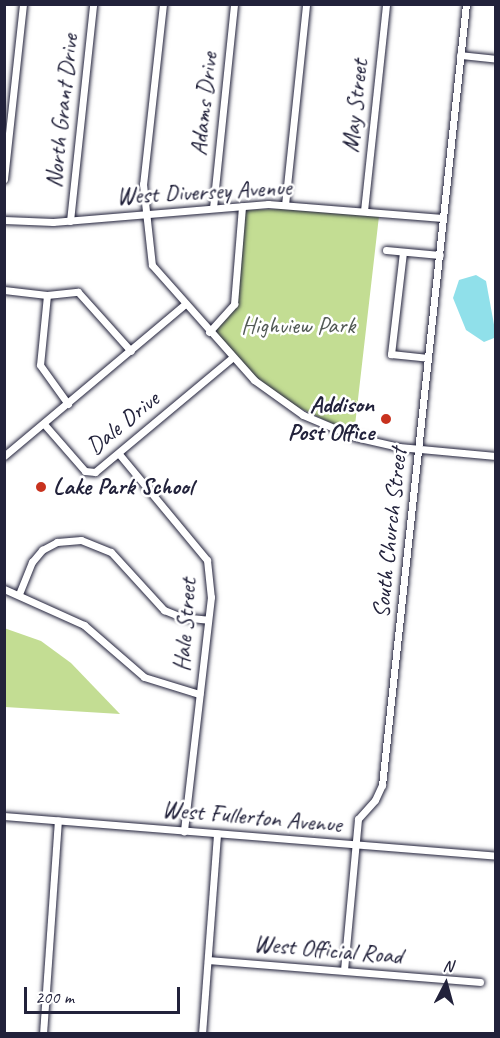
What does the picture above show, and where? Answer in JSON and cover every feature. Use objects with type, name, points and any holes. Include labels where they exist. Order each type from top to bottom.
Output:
[{"type":"street","points":[[4,180],[23,4]]},
{"type":"street","name":"North Grant Drive","points":[[70,221],[93,4]]},
{"type":"street","points":[[163,4],[144,184],[152,265],[232,358],[270,393],[314,420],[363,439],[418,450],[495,456]]},
{"type":"street","name":"Adams Drive","points":[[213,208],[234,4]]},
{"type":"street","points":[[285,205],[306,4]]},
{"type":"street","name":"May Street","points":[[364,211],[386,4]]},
{"type":"street","name":"South Church Street","points":[[344,970],[358,819],[381,791],[466,4]]},
{"type":"street","points":[[460,55],[495,59]]},
{"type":"street","name":"West Diversey Avenue","points":[[4,220],[70,221],[213,208],[285,205],[442,218]]},
{"type":"street","points":[[209,332],[234,304],[242,206]]},
{"type":"street","points":[[386,250],[440,255]]},
{"type":"street","points":[[403,252],[392,354],[428,358]]},
{"type":"street","points":[[4,290],[47,295],[78,292],[131,351]]},
{"type":"street","points":[[47,295],[40,360],[43,374],[68,404]]},
{"type":"street","points":[[4,456],[185,304]]},
{"type":"street","name":"Dale Drive","points":[[44,424],[88,473],[101,469],[232,358]]},
{"type":"street","name":"Hale Street","points":[[119,454],[207,560],[211,583],[184,831]]},
{"type":"street","points":[[19,594],[32,562],[42,550],[57,542],[81,540],[111,552],[164,610],[181,617],[208,620]]},
{"type":"street","points":[[4,589],[84,625],[144,677],[199,694]]},
{"type":"street","name":"West Fullerton Avenue","points":[[4,816],[495,856]]},
{"type":"street","points":[[43,1034],[58,821]]},
{"type":"street","points":[[202,1034],[218,834]]},
{"type":"street","name":"West Official Road","points":[[208,960],[480,981]]},
{"type":"green space","name":"Highview Park","points":[[284,209],[379,216],[354,434],[287,402],[253,376],[213,332],[234,310],[245,210]]},
{"type":"green space","points":[[4,628],[41,641],[71,663],[120,714],[5,707]]},
{"type":"water","points":[[476,275],[486,281],[495,330],[494,338],[484,342],[466,330],[453,298],[459,280]]},
{"type":"place","name":"Addison Post Office","points":[[386,419]]},
{"type":"place","name":"Lake Park School","points":[[41,487]]}]
